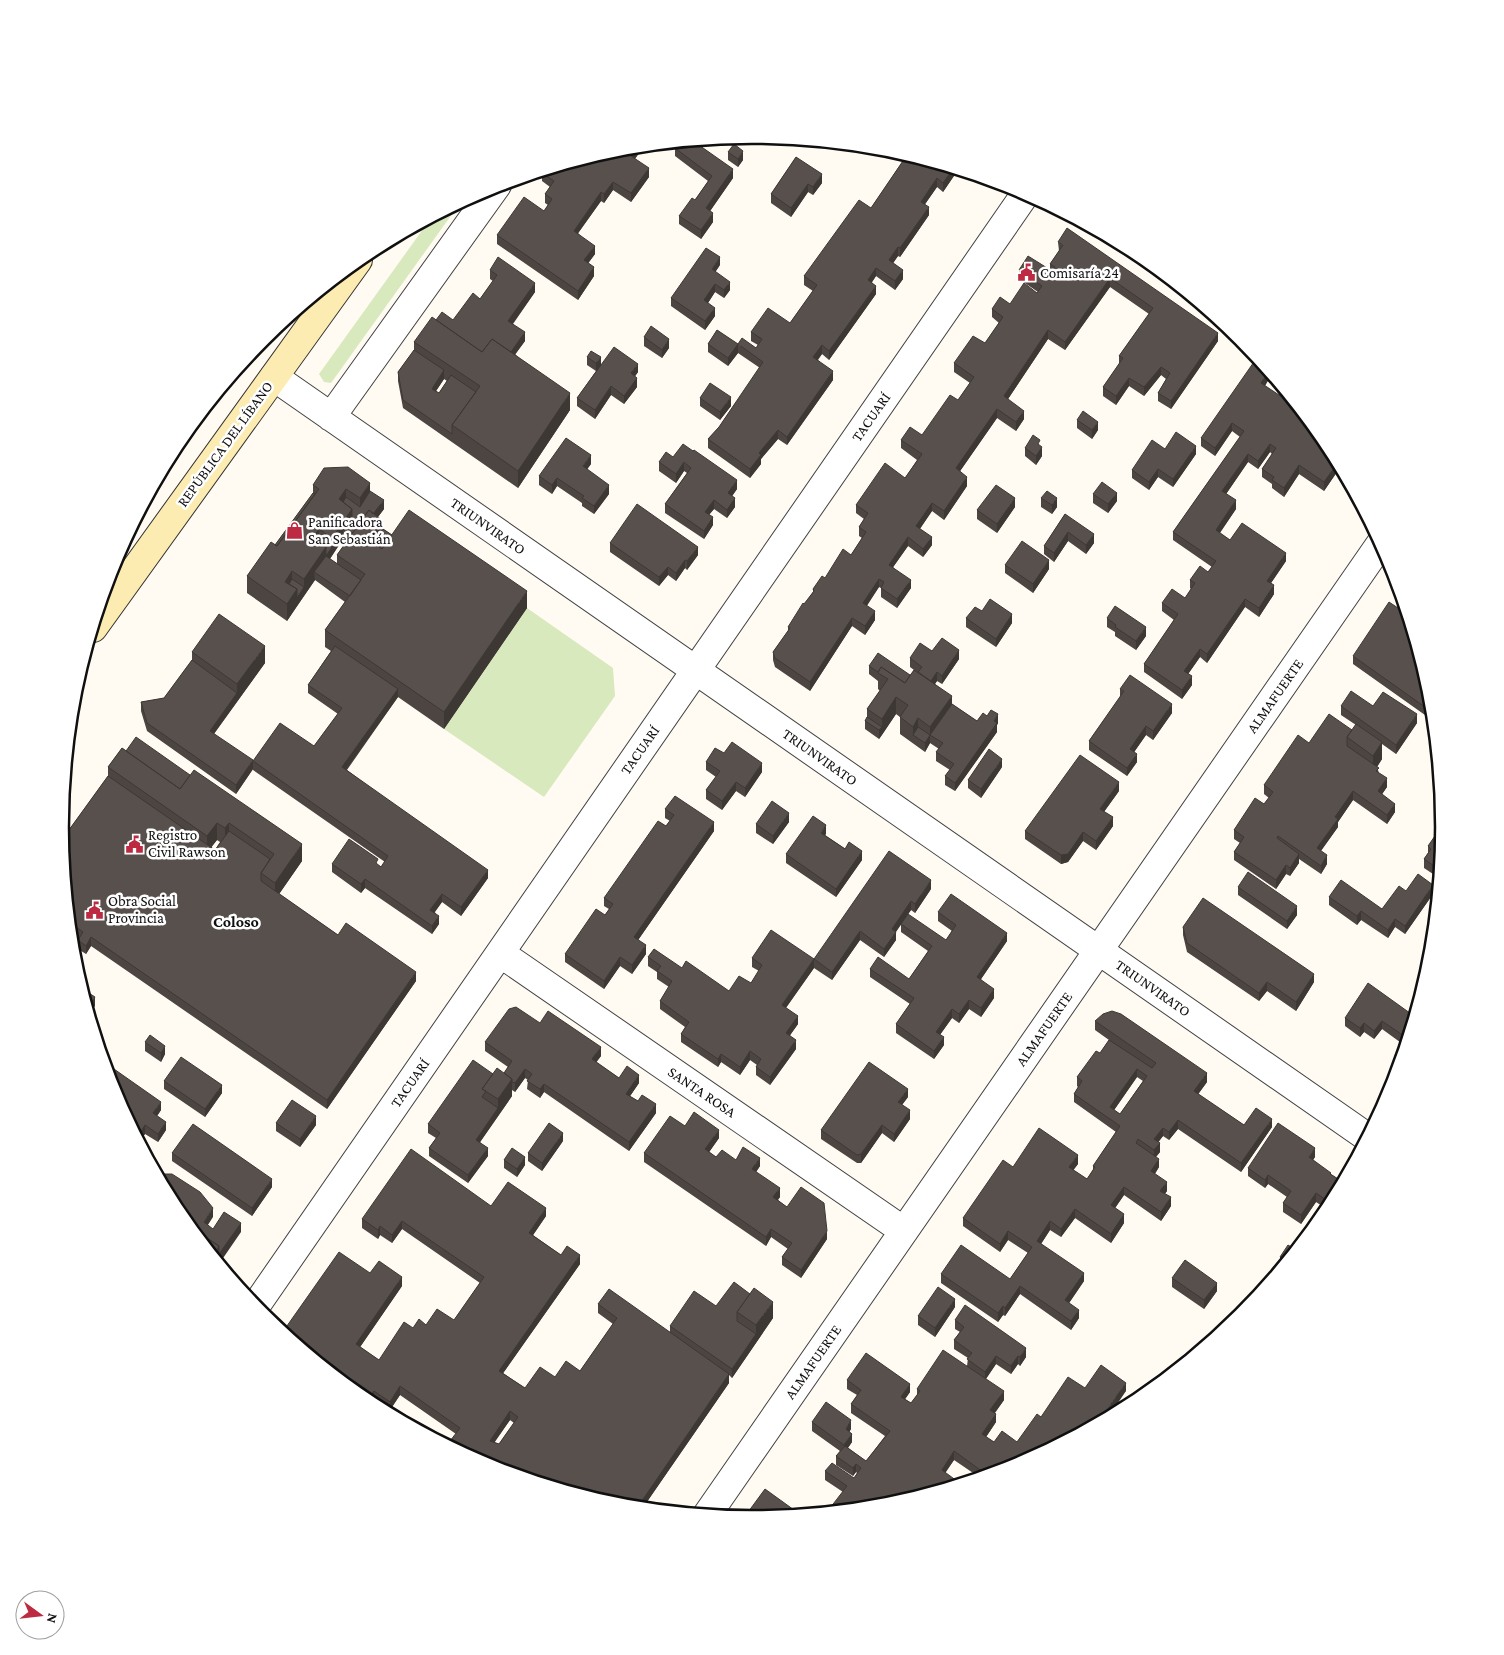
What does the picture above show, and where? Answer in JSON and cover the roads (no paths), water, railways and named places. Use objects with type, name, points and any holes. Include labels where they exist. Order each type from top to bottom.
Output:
[{"type":"main road","name":"REPÚBLICA DEL LÍBANO","points":[[103,614],[342,281]]},
{"type":"street","points":[[331,417],[490,197]]},
{"type":"street","name":"TACUARÍ","points":[[259,1301],[1021,200]]},
{"type":"street","name":"TRIUNVIRATO","points":[[274,377],[1363,1134]]},
{"type":"street","name":"ALMAFUERTE","points":[[711,1509],[1376,550]]},
{"type":"street","name":"SANTA ROSA","points":[[500,953],[904,1231]]},
{"type":"place","name":"Comisaría 24","points":[[1026,273]]},
{"type":"place","name":"Panificadora San Sebastián","points":[[294,531]]},
{"type":"place","name":"Registro Civil Rawson","points":[[134,844]]},
{"type":"place","name":"Obra Social Provincia","points":[[94,910]]},
{"type":"district","name":"Coloso","points":[[236,921]]}]
